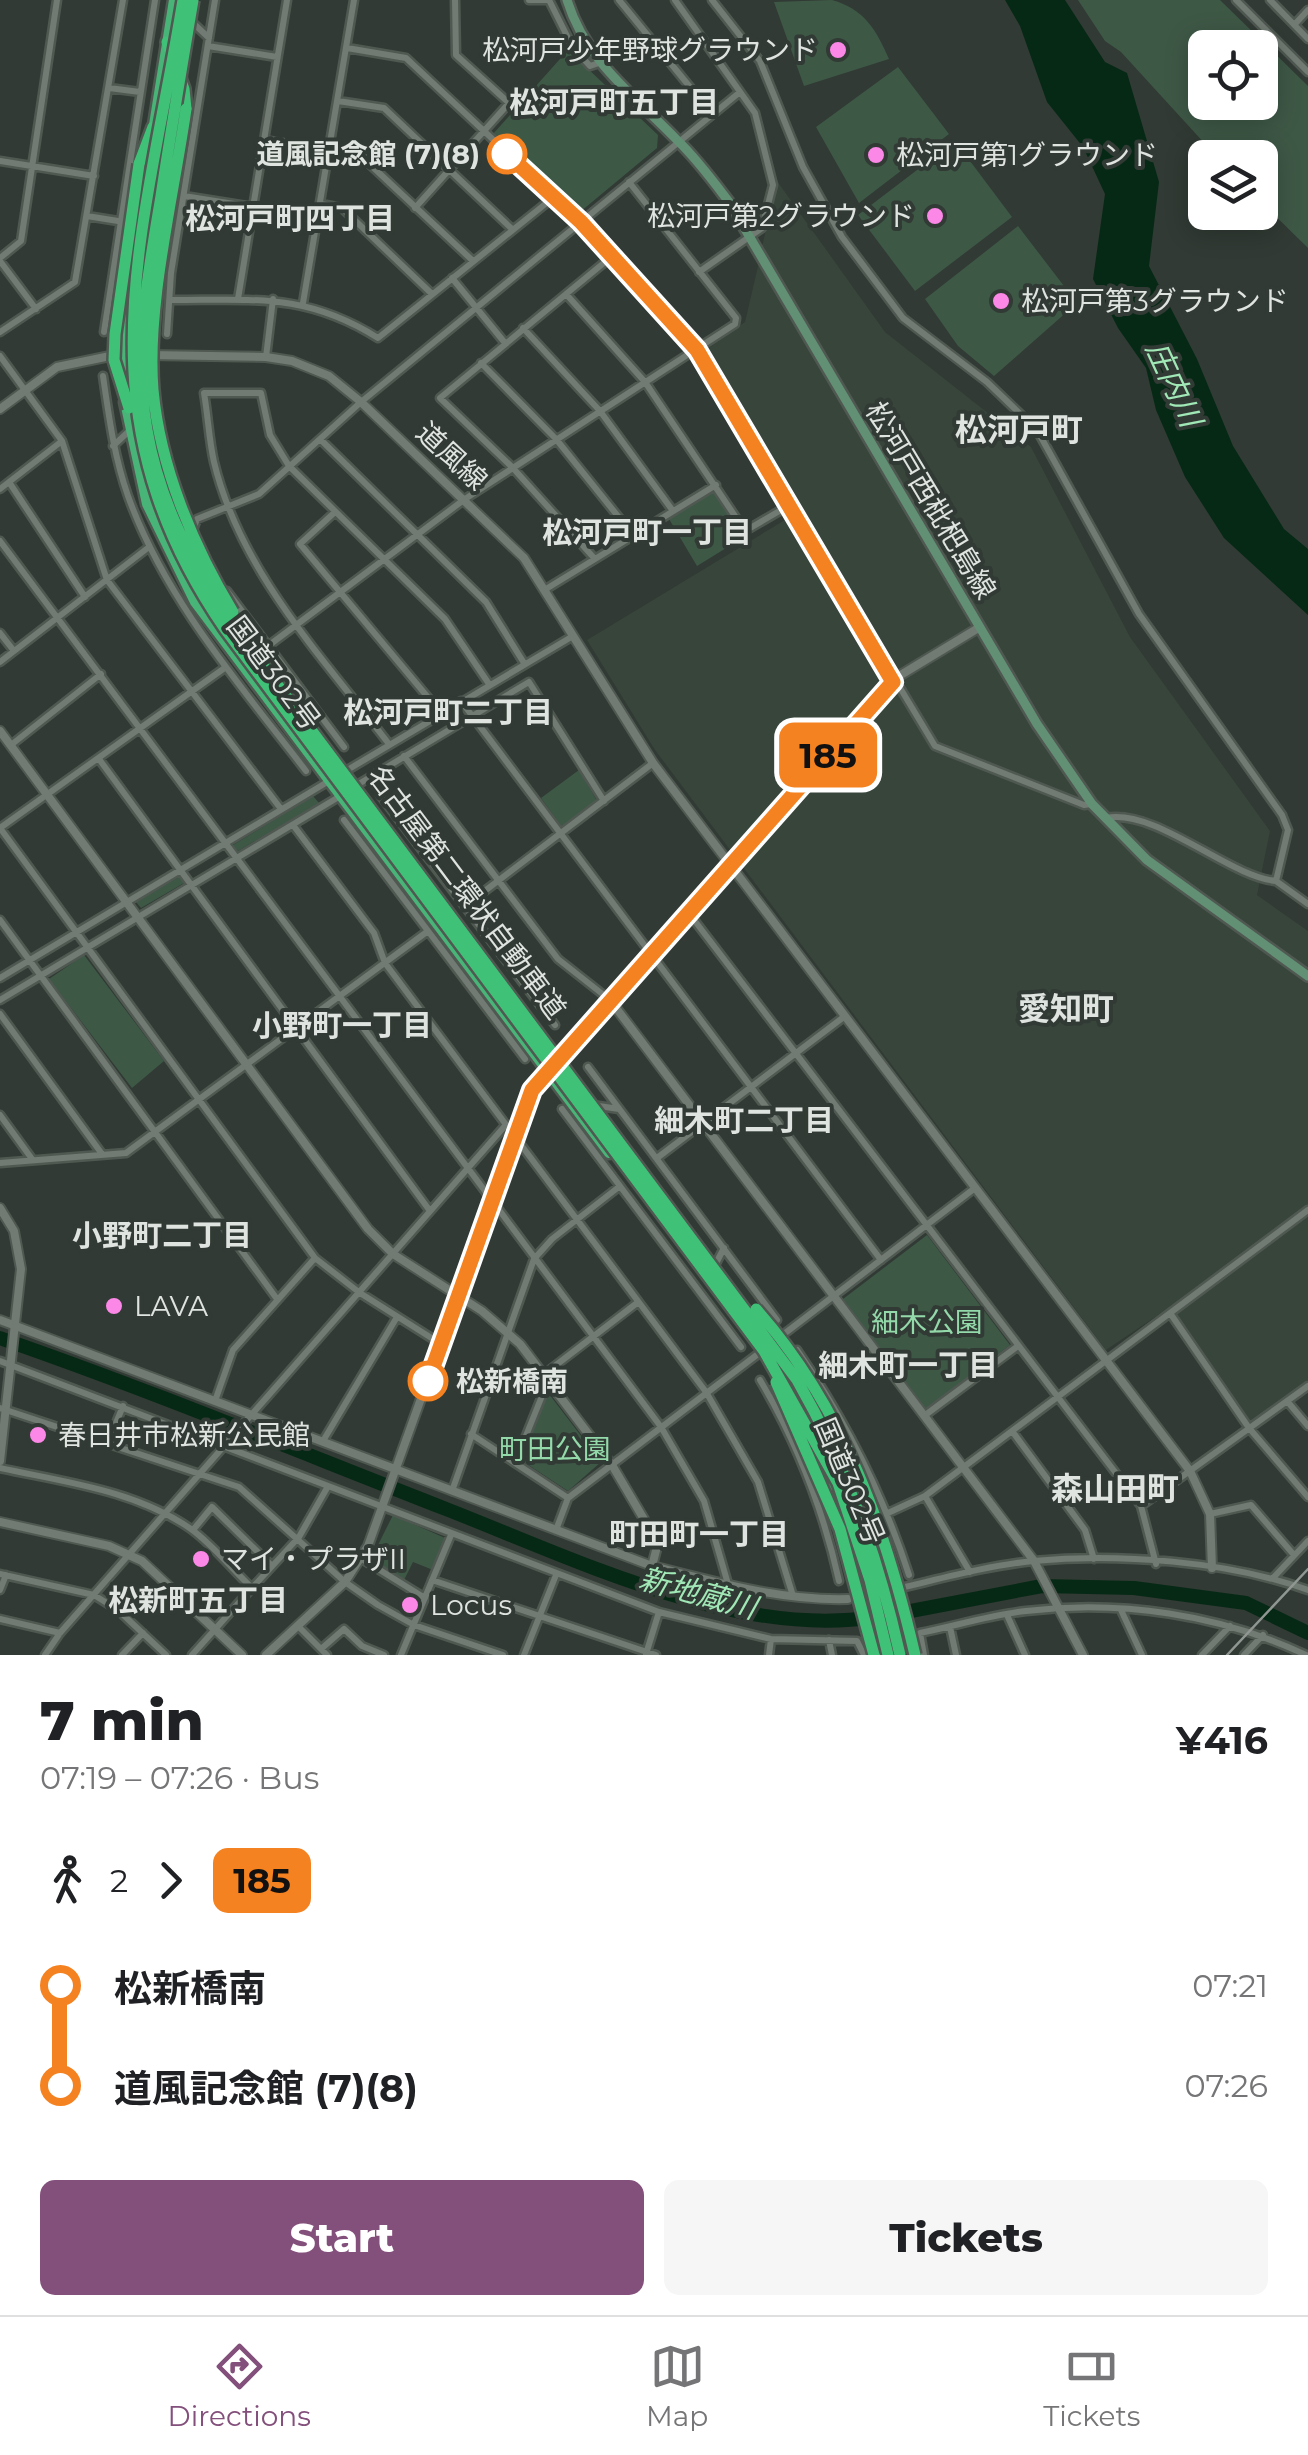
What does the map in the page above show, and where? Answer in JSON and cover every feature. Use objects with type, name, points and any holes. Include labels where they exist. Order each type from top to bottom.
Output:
[{"type":"highway","name":"国道302号","points":[[174,0],[125,306],[122,354],[147,504],[178,575],[367,834],[387,869],[502,1011],[547,1071],[567,1106],[598,1138],[759,1353],[800,1420],[844,1517],[886,1655]]},
{"type":"highway","name":"名古屋第二環状自動車道","points":[[183,0],[132,320],[133,432],[166,526],[199,591],[702,1256],[775,1346],[834,1446],[867,1530],[900,1655]]},
{"type":"highway","name":"名古屋第二環状自動車道","points":[[193,0],[142,322],[141,388],[147,430],[174,523],[197,569],[702,1256],[764,1350],[823,1451],[852,1521],[886,1655]]},
{"type":"highway","points":[[168,36],[186,109],[155,321],[153,391],[162,440],[192,538],[305,719]]},
{"type":"highway","points":[[133,432],[120,384],[114,334],[139,164],[153,127]]},
{"type":"highway","points":[[702,1256],[799,1428],[840,1529],[874,1655]]},
{"type":"highway","points":[[702,1256],[783,1340],[829,1410],[875,1509],[896,1572],[914,1655]]},
{"type":"main road","name":"松河戸西枇杷島線","points":[[567,0],[576,26],[599,63],[680,142],[728,202],[1037,724],[1092,804],[1147,860],[1308,976]]},
{"type":"street","points":[[36,309],[0,260],[21,242],[57,0]]},
{"type":"street","points":[[0,332],[76,282],[123,0]]},
{"type":"street","points":[[104,332],[118,221],[156,0]]},
{"type":"street","points":[[174,0],[208,42],[278,58]]},
{"type":"street","points":[[166,334],[215,0]]},
{"type":"street","points":[[238,298],[287,0]]},
{"type":"street","points":[[303,303],[354,0]]},
{"type":"street","points":[[415,208],[510,103],[456,56],[455,0]]},
{"type":"street","points":[[529,0],[549,0],[580,58],[590,66],[599,63]]},
{"type":"street","points":[[619,0],[712,114]]},
{"type":"street","points":[[675,0],[754,113],[773,185],[762,228],[700,272]]},
{"type":"street","points":[[712,0],[760,61],[816,196],[880,288],[903,318],[987,382],[1049,446],[1139,614],[1282,815],[1288,830],[1276,881]]},
{"type":"street","points":[[1236,0],[1308,72]]},
{"type":"street","points":[[1270,0],[1308,39]]},
{"type":"street","points":[[1294,24],[1308,10]]},
{"type":"street","points":[[149,37],[168,36]]},
{"type":"street","points":[[347,48],[406,58],[581,222],[697,350],[924,734],[947,754],[1084,805],[1092,804]]},
{"type":"street","points":[[109,88],[140,92]]},
{"type":"street","points":[[344,748],[216,574],[194,530],[196,519],[260,494],[361,402],[740,92]]},
{"type":"street","points":[[338,100],[384,108],[513,230]]},
{"type":"street","points":[[264,140],[361,156],[473,261]]},
{"type":"street","points":[[0,161],[94,176]]},
{"type":"street","points":[[268,646],[465,499],[735,324],[736,318],[630,182]]},
{"type":"street","points":[[184,196],[253,207]]},
{"type":"street","points":[[174,300],[238,298],[303,303],[378,338],[554,197]]},
{"type":"street","points":[[321,204],[342,208],[432,294]]},
{"type":"street","points":[[87,216],[118,221]]},
{"type":"street","points":[[594,559],[512,467],[440,398],[611,256]]},
{"type":"street","points":[[128,287],[172,274]]},
{"type":"street","points":[[452,278],[505,343]]},
{"type":"street","points":[[566,294],[645,382],[745,532],[788,506]]},
{"type":"street","points":[[108,296],[125,306]]},
{"type":"street","points":[[266,358],[273,299]]},
{"type":"street","points":[[523,328],[600,411],[673,511]]},
{"type":"street","name":"道風線","points":[[0,409],[57,366],[83,358],[122,354],[266,358],[309,366],[361,402],[524,558],[654,763],[1190,1471],[1210,1514]]},
{"type":"street","points":[[0,356],[62,441],[107,580],[281,809]]},
{"type":"street","points":[[481,363],[556,439],[634,535]]},
{"type":"street","points":[[103,376],[113,446],[150,546],[226,667],[306,771]]},
{"type":"street","points":[[389,744],[264,578],[229,507],[214,462],[204,393],[261,393],[270,435],[290,466],[458,633],[489,684]]},
{"type":"street","points":[[113,446],[133,432]]},
{"type":"street","points":[[320,439],[486,602],[524,663]]},
{"type":"street","points":[[0,489],[62,441]]},
{"type":"street","points":[[9,482],[85,597]]},
{"type":"street","points":[[546,590],[716,484]]},
{"type":"street","points":[[335,512],[300,544],[441,713]]},
{"type":"street","points":[[0,541],[661,1428],[704,1501],[728,1586]]},
{"type":"street","points":[[0,662],[150,546]]},
{"type":"street","points":[[266,1655],[345,1582],[362,1559],[384,1508],[529,1095],[893,682],[980,626]]},
{"type":"street","points":[[0,633],[14,651]]},
{"type":"street","points":[[0,978],[572,636]]},
{"type":"street","points":[[226,667],[0,828],[316,1258],[360,1293],[441,1344]]},
{"type":"street","points":[[11,745],[101,674]]},
{"type":"street","points":[[279,718],[290,676]]},
{"type":"street","points":[[0,1000],[528,682],[604,801]]},
{"type":"street","points":[[461,701],[882,1260]]},
{"type":"street","points":[[0,731],[368,1229],[394,1254],[508,1332],[546,1378],[612,1465],[658,1543],[652,1566]]},
{"type":"street","points":[[404,756],[558,959],[610,1000],[964,1467],[1041,1572],[1083,1655]]},
{"type":"street","points":[[99,759],[430,1211]]},
{"type":"street","points":[[465,906],[654,763]]},
{"type":"street","points":[[380,795],[555,1025]]},
{"type":"street","points":[[1106,818],[1116,816],[1143,824],[1204,848],[1263,880],[1276,881],[1308,904]]},
{"type":"street","points":[[344,820],[387,869],[428,931],[524,1059]]},
{"type":"street","points":[[293,826],[374,933],[385,963],[512,1138],[706,1392],[758,1482],[793,1596]]},
{"type":"street","points":[[367,834],[417,843]]},
{"type":"street","points":[[688,912],[1142,1506],[1156,1564]]},
{"type":"street","points":[[0,920],[278,1298]]},
{"type":"street","points":[[0,1163],[126,1153],[428,931]]},
{"type":"street","points":[[502,1011],[510,966]]},
{"type":"street","points":[[0,1014],[102,1155]]},
{"type":"street","points":[[658,1158],[846,1016]]},
{"type":"street","points":[[502,1029],[519,1034]]},
{"type":"street","points":[[588,1067],[777,1320]]},
{"type":"street","points":[[567,1106],[620,1109]]},
{"type":"street","points":[[567,1106],[594,1150],[741,1347]]},
{"type":"street","points":[[0,1115],[32,1159]]},
{"type":"street","points":[[45,1655],[60,1633],[504,1127]]},
{"type":"street","points":[[594,1150],[598,1138]]},
{"type":"street","points":[[452,1492],[534,1259],[620,1186]]},
{"type":"street","points":[[555,1531],[568,1498],[975,1188]]},
{"type":"street","points":[[0,1208],[20,1252],[0,1465],[108,1492],[166,1514],[193,1530],[252,1588]]},
{"type":"street","points":[[888,1514],[925,1496],[1308,1210]]},
{"type":"street","points":[[706,1282],[724,1248]]},
{"type":"street","points":[[214,1402],[232,1350],[316,1258]]},
{"type":"street","points":[[515,1463],[546,1378],[592,1336],[638,1302]]},
{"type":"street","points":[[713,1310],[727,1310]]},
{"type":"street","points":[[1170,1313],[1249,1428],[1308,1496]]},
{"type":"street","points":[[323,1441],[397,1317]]},
{"type":"street","points":[[0,1320],[15,1330],[323,1441],[555,1531],[652,1566],[728,1586],[793,1596],[869,1598],[970,1572],[1034,1561],[1094,1559],[1212,1568],[1274,1578],[1308,1590]]},
{"type":"street","points":[[924,1416],[1018,1346]]},
{"type":"street","points":[[798,1350],[834,1404],[867,1468],[909,1575]]},
{"type":"street","points":[[0,1361],[12,1360],[123,1406],[230,1443],[326,1488],[659,1612],[771,1639],[858,1641],[864,1655]]},
{"type":"street","points":[[760,1380],[791,1435],[816,1492],[836,1554],[839,1581]]},
{"type":"street","points":[[1142,1506],[1308,1386]]},
{"type":"street","points":[[1287,1401],[1308,1426]]},
{"type":"street","points":[[792,1406],[834,1404]]},
{"type":"street","points":[[107,1445],[123,1406]]},
{"type":"street","points":[[4,1410],[238,1486],[345,1582],[414,1625],[503,1655]]},
{"type":"street","points":[[791,1435],[800,1420]]},
{"type":"street","points":[[1012,1432],[1085,1530],[1094,1559]]},
{"type":"street","points":[[471,1434],[568,1498]]},
{"type":"street","points":[[816,1492],[827,1496],[844,1517],[867,1468]]},
{"type":"street","points":[[192,1655],[299,1537],[326,1488]]},
{"type":"street","points":[[925,1496],[970,1572]]},
{"type":"street","points":[[1212,1568],[1210,1514],[1251,1505],[1294,1555]]},
{"type":"street","points":[[193,1530],[212,1507],[272,1566]]},
{"type":"street","points":[[0,1522],[130,1554],[164,1578],[242,1655]]},
{"type":"street","points":[[402,1655],[451,1535]]},
{"type":"street","points":[[1274,1578],[1308,1541]]},
{"type":"street","points":[[362,1559],[425,1598]]},
{"type":"street","points":[[524,1655],[556,1574]]},
{"type":"street","points":[[0,1590],[3,1575],[94,1595],[166,1655]]},
{"type":"street","points":[[432,1580],[656,1655]]},
{"type":"street","points":[[924,1655],[920,1634],[1060,1606],[1120,1609],[1230,1625],[1263,1635],[1289,1652],[1306,1655]]},
{"type":"street","points":[[1120,1609],[1142,1655]]},
{"type":"street","points":[[646,1654],[659,1612]]},
{"type":"street","points":[[1007,1614],[1025,1655]]},
{"type":"street","points":[[0,1619],[60,1633]]},
{"type":"street","points":[[1202,1655],[1230,1625]]},
{"type":"street","points":[[298,1626],[324,1652],[344,1629],[362,1646],[384,1655]]},
{"type":"street","points":[[950,1627],[956,1655]]},
{"type":"street","points":[[122,1655],[142,1632]]},
{"type":"street","points":[[1244,1655],[1263,1635]]},
{"type":"street","points":[[768,1655],[771,1639]]},
{"type":"street","points":[[829,1640],[832,1655]]},
{"type":"shaded area","points":[[777,181],[885,332],[1031,447],[1130,637],[1270,831],[1257,895],[1308,931],[1308,1380],[1250,1422],[1170,1307],[1106,1350],[655,750],[587,640],[798,512],[703,352],[745,322],[759,262],[768,257],[762,247]]},
{"type":"green space","name":"松河戸少年野球グラウンド","points":[[832,0],[853,9],[868,22],[889,59],[804,86],[774,2]]},
{"type":"green space","points":[[1078,0],[1220,0],[1251,30],[1188,30],[1188,120],[1278,120],[1278,57],[1308,86],[1308,248],[1278,219],[1278,140],[1201,140],[1121,52],[1105,41]]},
{"type":"green space","points":[[568,50],[658,135],[657,148],[580,212],[493,134]]},
{"type":"green space","name":"松河戸第1グラウンド","points":[[898,67],[949,134],[859,203],[816,127]]},
{"type":"green space","name":"松河戸第2グラウンド","points":[[955,141],[1012,217],[915,291],[858,215]]},
{"type":"green space","name":"松河戸第3グラウンド","points":[[1018,226],[1077,303],[994,376],[958,346],[925,299]]},
{"type":"green space","points":[[714,491],[744,537],[697,566],[669,519]]},
{"type":"green space","points":[[579,770],[597,801],[562,827],[541,798]]},
{"type":"green space","points":[[313,796],[319,803],[238,851],[233,845]]},
{"type":"green space","points":[[179,877],[184,883],[141,908],[136,902]]},
{"type":"green space","points":[[84,955],[164,1061],[132,1088],[49,979]]},
{"type":"green space","name":"細木公園","points":[[927,1235],[1010,1345],[925,1410],[843,1299]]},
{"type":"green space","name":"町田公園","points":[[549,1394],[601,1462],[568,1491],[521,1460],[544,1395]]},
{"type":"green space","points":[[393,1515],[445,1538],[433,1570],[413,1562],[404,1580],[371,1559]]},
{"type":"water","name":"庄内川","points":[[1005,0],[1065,0],[1105,62],[1127,73],[1159,182],[1149,266],[1197,359],[1233,446],[1284,529],[1308,549],[1308,615],[1224,538],[1185,477],[1156,410],[1146,368],[1118,328],[1093,279],[1105,194],[1083,147],[1047,102],[1020,26]]},
{"type":"waterway","name":"新地蔵川","points":[[0,1338],[656,1590],[767,1616],[821,1621],[874,1617]]},
{"type":"waterway","name":"新地蔵川","points":[[895,1614],[1042,1586],[1134,1588],[1246,1603],[1308,1633]]},
{"type":"railway","points":[[1227,1655],[1308,1569]]},
{"type":"bus line","name":"185","points":[[428,1381],[532,1090],[893,682],[697,350],[581,222],[507,154]]},
{"type":"place","name":"松河戸少年野球グラウンド","points":[[838,50]]},
{"type":"place","name":"道風記念館 (7)(8)","points":[[507,154]]},
{"type":"place","name":"松河戸第1グラウンド","points":[[876,155]]},
{"type":"place","name":"松河戸第2グラウンド","points":[[935,216]]},
{"type":"place","name":"松河戸第3グラウンド","points":[[1001,301]]},
{"type":"place","name":"LAVA","points":[[114,1306]]},
{"type":"place","name":"松新橋南","points":[[428,1381]]},
{"type":"place","name":"春日井市松新公民館","points":[[38,1435]]},
{"type":"place","name":"マイ・プラザII","points":[[201,1559]]},
{"type":"place","name":"Locus","points":[[410,1605]]},
{"type":"district","name":"松河戸町五丁目","points":[[614,102]]},
{"type":"district","name":"松河戸町四丁目","points":[[290,218]]},
{"type":"district","name":"松河戸町","points":[[1019,429]]},
{"type":"district","name":"松河戸町一丁目","points":[[647,532]]},
{"type":"district","name":"松河戸町二丁目","points":[[448,712]]},
{"type":"district","name":"愛知町","points":[[1066,1008]]},
{"type":"district","name":"小野町一丁目","points":[[342,1025]]},
{"type":"district","name":"細木町二丁目","points":[[744,1120]]},
{"type":"district","name":"小野町二丁目","points":[[162,1235]]},
{"type":"district","name":"細木町一丁目","points":[[908,1365]]},
{"type":"district","name":"森山田町","points":[[1115,1488]]},
{"type":"district","name":"町田町一丁目","points":[[699,1534]]},
{"type":"district","name":"松新町五丁目","points":[[198,1600]]}]
